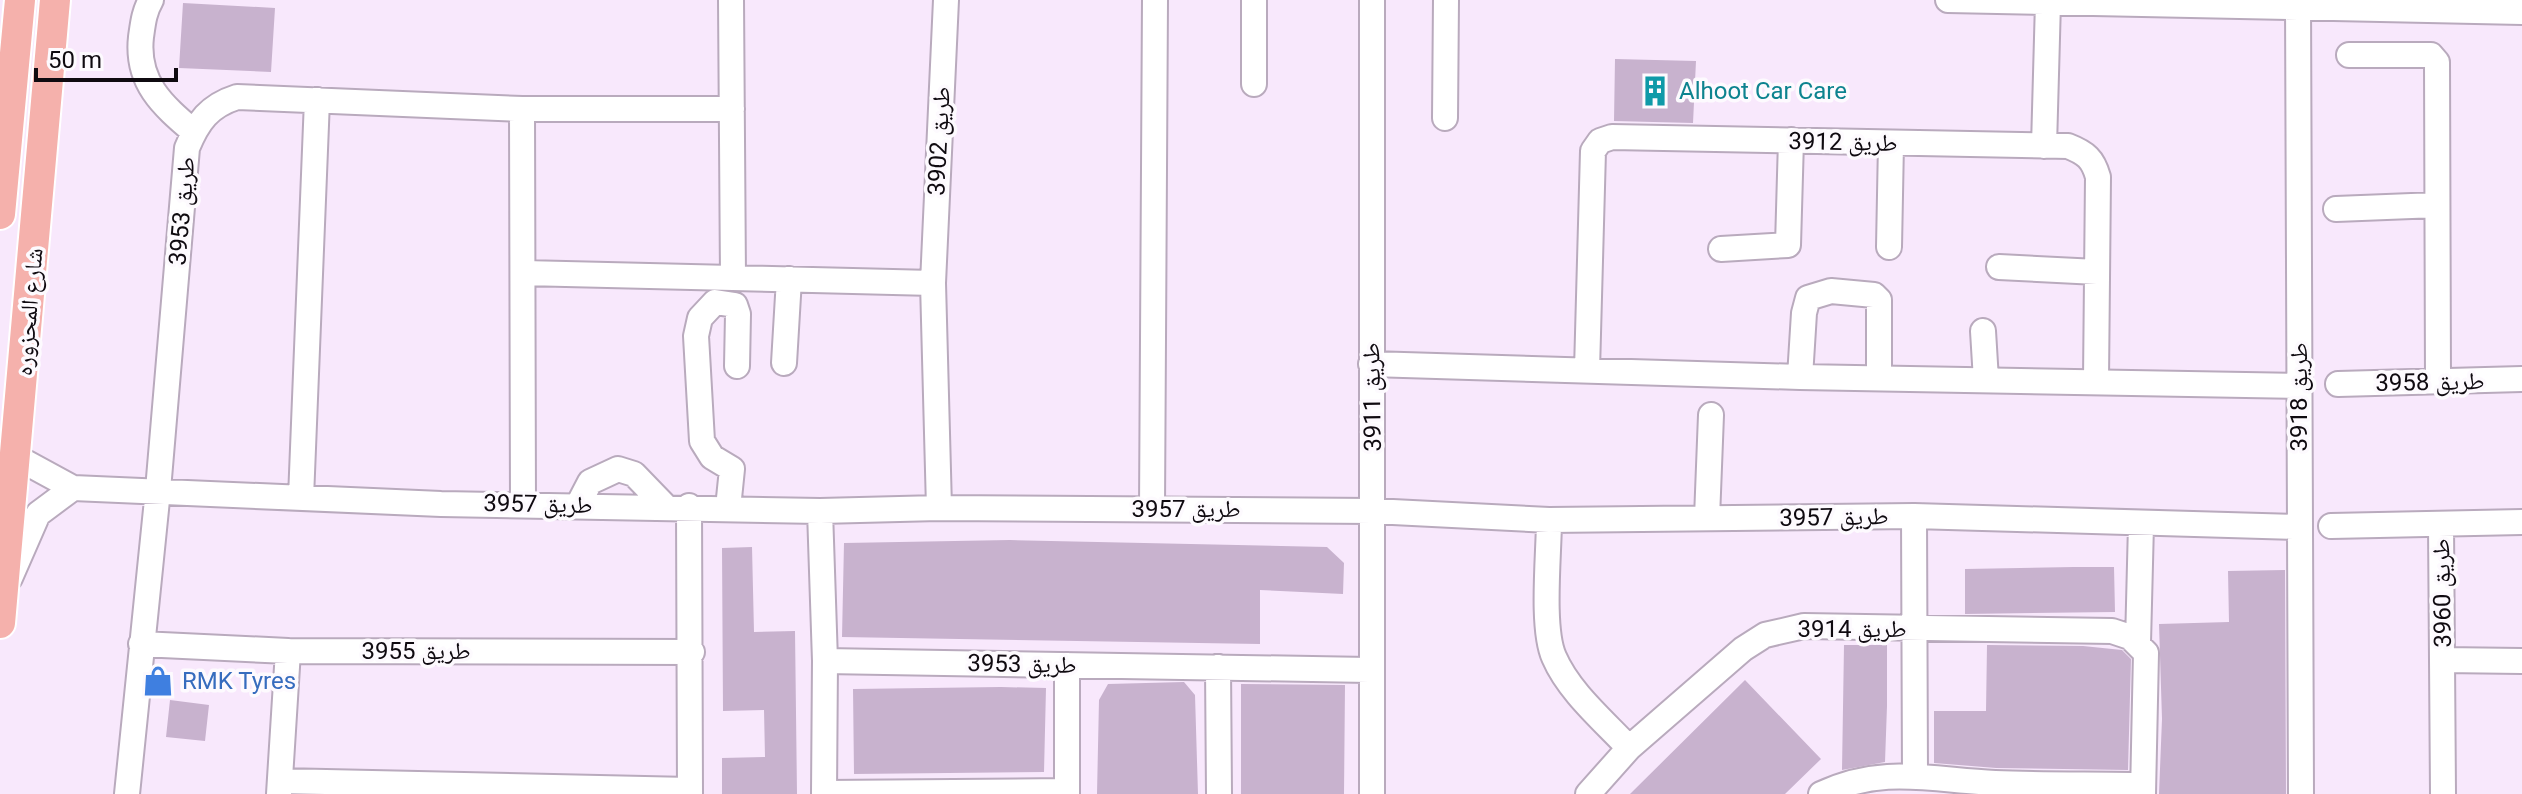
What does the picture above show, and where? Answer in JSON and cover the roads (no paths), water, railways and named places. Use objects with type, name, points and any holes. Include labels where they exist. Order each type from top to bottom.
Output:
[{"type":"main road","points":[[0,214],[20,0]]},
{"type":"main road","name":"شارع المحزوره","points":[[1,610],[55,0]]},
{"type":"street","points":[[151,0],[144,11],[139,55],[149,88],[158,101],[194,132]]},
{"type":"street","points":[[731,0],[733,278]]},
{"type":"street","name":"طريق 3902","points":[[939,508],[933,283],[946,0]]},
{"type":"street","points":[[1155,0],[1156,93],[1159,98],[1159,509]]},
{"type":"street","points":[[1254,0],[1254,84]]},
{"type":"street","name":"طريق 3911","points":[[1372,0],[1373,511],[1369,670],[1372,794]]},
{"type":"street","points":[[1445,118],[1446,0]]},
{"type":"street","points":[[1948,0],[2470,6],[2522,12]]},
{"type":"street","points":[[2044,146],[2048,2]]},
{"type":"street","name":"طريق 3918","points":[[2298,4],[2301,794]]},
{"type":"street","points":[[2349,55],[2431,55],[2435,58],[2438,381]]},
{"type":"street","name":"طريق 3953","points":[[127,794],[158,490],[187,148],[194,132],[217,103],[237,97],[522,109],[732,109]]},
{"type":"street","points":[[301,498],[317,100]]},
{"type":"street","points":[[522,109],[523,504]]},
{"type":"street","name":"طريق 3912","points":[[1587,370],[1593,151],[1600,141],[1612,137],[1791,140],[2068,146],[2084,152],[2094,163],[2098,177],[2096,380]]},
{"type":"street","points":[[1721,249],[1788,245],[1791,140]]},
{"type":"street","points":[[1889,247],[1891,143]]},
{"type":"street","points":[[2336,209],[2437,205]]},
{"type":"street","points":[[1999,267],[2097,272]]},
{"type":"street","points":[[524,273],[933,283]]},
{"type":"street","points":[[784,363],[789,279]]},
{"type":"street","points":[[1800,377],[1804,313],[1808,298],[1831,291],[1874,295],[1879,300],[1879,378]]},
{"type":"street","points":[[728,508],[732,469],[712,457],[702,441],[696,336],[700,318],[715,302],[735,305],[738,314],[737,366]]},
{"type":"street","points":[[1983,331],[1986,380]]},
{"type":"street","points":[[1371,364],[1800,377],[2299,386]]},
{"type":"street","name":"طريق 3958","points":[[2338,384],[2522,379]]},
{"type":"street","points":[[1707,518],[1711,415]]},
{"type":"street","name":"طريق 3957","points":[[16,457],[73,488],[301,498],[820,511],[939,508],[1373,511],[1549,520],[1914,516],[2300,527]]},
{"type":"street","points":[[288,651],[280,788],[690,792],[692,652],[677,506],[634,474],[618,469],[590,482],[578,505]]},
{"type":"street","points":[[1,610],[38,514],[73,488]]},
{"type":"street","points":[[820,511],[825,661],[824,794],[1067,792],[1067,665]]},
{"type":"street","points":[[1914,516],[1915,774]]},
{"type":"street","points":[[1549,520],[1549,628],[1553,656],[1575,689],[1629,748]]},
{"type":"street","name":"طريق 3960","points":[[2331,526],[2522,522]]},
{"type":"street","points":[[1821,794],[1845,782],[1915,774],[1993,788],[2143,790],[2146,653],[2134,640],[2141,524]]},
{"type":"street","name":"طريق 3960","points":[[2441,525],[2443,794]]},
{"type":"street","name":"طريق 3914","points":[[1588,794],[1629,748],[1743,649],[1765,635],[1804,626],[2112,631],[2134,640]]},
{"type":"street","name":"طريق 3955","points":[[141,644],[288,651],[692,652]]},
{"type":"street","name":"طريق 3960","points":[[2443,660],[2522,661]]},
{"type":"street","name":"طريق 3953","points":[[825,661],[1369,670]]},
{"type":"street","points":[[1218,667],[1219,794]]},
{"type":"place","name":"Alhoot Car Care","points":[[1655,91]]},
{"type":"place","name":"RMK Tyres","points":[[158,681]]}]
